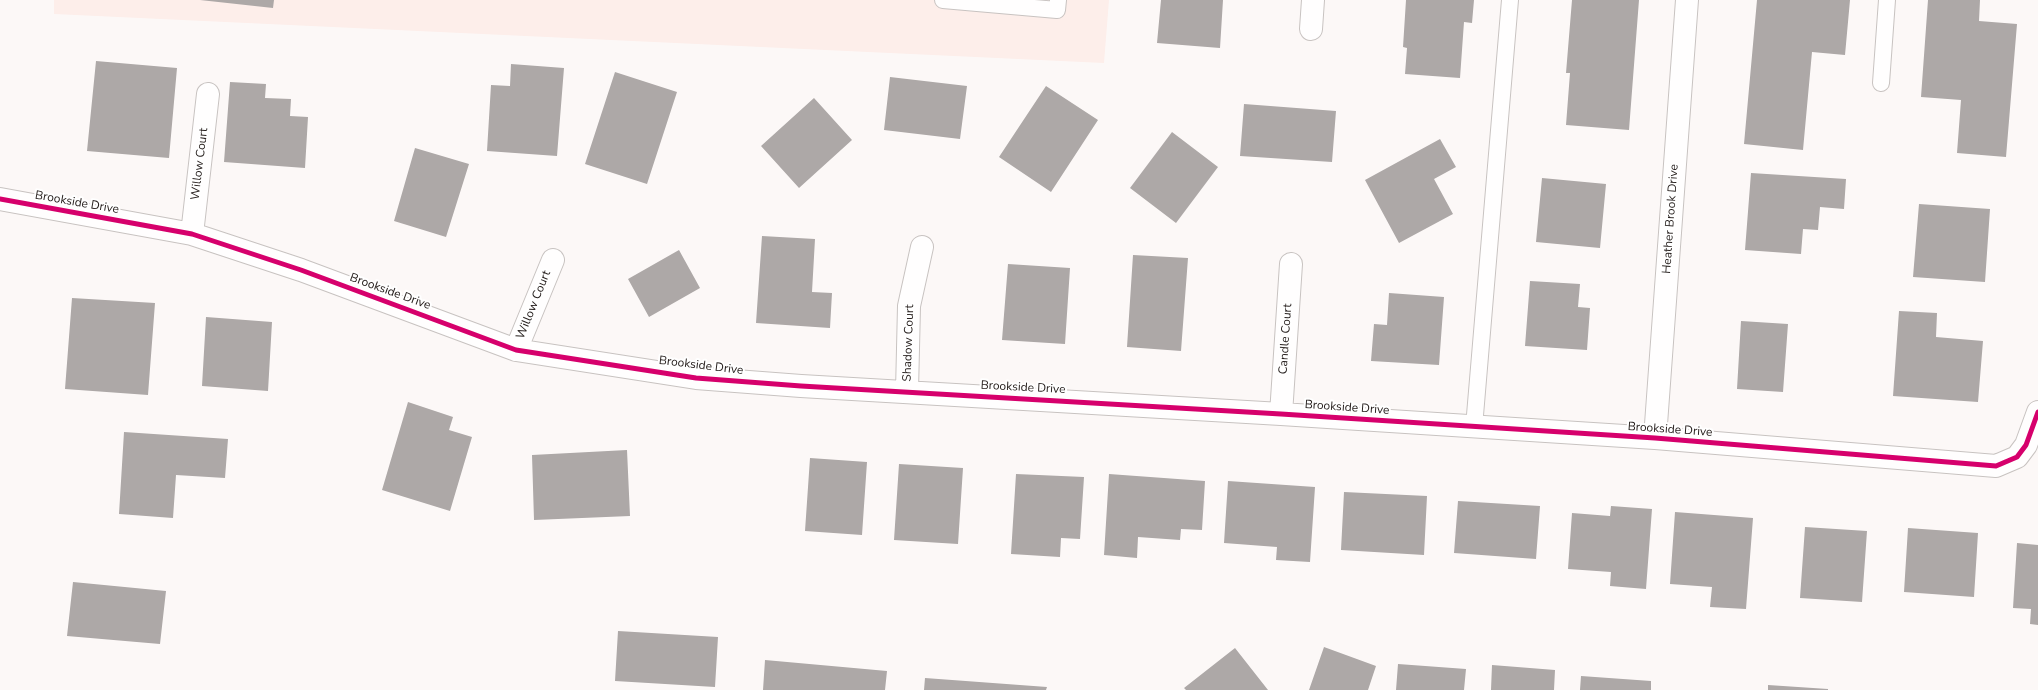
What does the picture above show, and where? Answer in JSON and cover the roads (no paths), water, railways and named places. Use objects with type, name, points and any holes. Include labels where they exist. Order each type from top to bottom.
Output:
[{"type":"street","points":[[1311,29],[1313,0]]},
{"type":"street","name":"Heather Brook Drive","points":[[1655,438],[1687,0]]},
{"type":"street","name":"Willow Court","points":[[192,234],[208,94]]},
{"type":"street","name":"Brookside Drive","points":[[0,199],[192,234],[302,270],[516,350],[696,378],[800,386],[1281,414],[1655,438],[1996,466],[2017,457],[2026,445],[2038,412]]},
{"type":"street","name":"Shadow Court","points":[[907,392],[909,306],[922,247]]},
{"type":"street","name":"Willow Court","points":[[516,350],[553,260]]},
{"type":"street","name":"Candle Court","points":[[1281,414],[1291,264]]},
{"type":"lane","points":[[943,0],[1057,10],[1058,0]]},
{"type":"lane","points":[[1474,427],[1510,0]]},
{"type":"lane","points":[[1881,83],[1888,0]]}]
